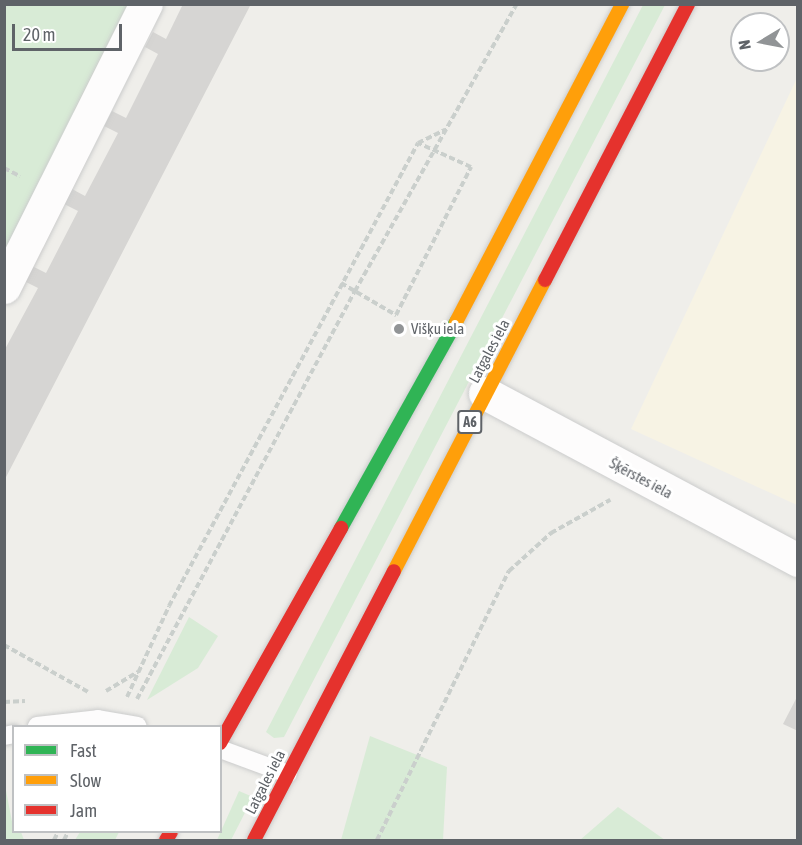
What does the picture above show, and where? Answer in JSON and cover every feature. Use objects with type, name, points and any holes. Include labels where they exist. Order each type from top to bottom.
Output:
[{"type":"highway","points":[[222,739],[435,362],[622,4]]},
{"type":"highway","name":"Latgales iela","points":[[254,840],[688,4]]},
{"type":"street","points":[[4,287],[146,4]]},
{"type":"street","name":"Šķērstes iela","points":[[485,393],[645,481],[798,560]]},
{"type":"lane","points":[[46,725],[98,719],[126,724]]},
{"type":"lane","points":[[222,750],[288,774]]},
{"type":"path","points":[[126,724],[355,291],[517,4]]},
{"type":"path","points":[[126,724],[139,672],[341,283],[418,143],[446,129]]},
{"type":"path","points":[[341,283],[396,315],[471,167],[418,143]]},
{"type":"path","points":[[376,840],[509,571],[551,533],[645,481]]},
{"type":"path","points":[[4,645],[95,695],[139,672]]},
{"type":"shaded area","points":[[797,78],[797,505],[631,429]]},
{"type":"green space","points":[[5,5],[132,5],[5,258]]},
{"type":"green space","points":[[643,5],[665,5],[284,737],[274,738],[266,732]]},
{"type":"green space","points":[[189,617],[218,636],[198,668],[147,700]]},
{"type":"green space","points":[[370,736],[447,767],[443,840],[341,840]]},
{"type":"green space","points":[[4,780],[12,833],[21,833],[24,840],[5,840]]},
{"type":"green space","points":[[239,791],[253,797],[231,840],[217,840]]},
{"type":"green space","points":[[618,807],[665,840],[580,840]]},
{"type":"green space","points":[[79,833],[118,833],[115,840],[75,840]]},
{"type":"building","points":[[183,4],[251,4],[4,481],[4,351],[38,288],[24,281],[32,266],[46,273],[78,211],[64,204],[72,189],[85,196],[118,133],[104,126],[112,111],[126,118],[158,54],[145,47],[153,32],[166,39]]},
{"type":"building","points":[[798,695],[798,731],[783,724]]},
{"type":"traffic: fast","points":[[341,528],[456,322]]},
{"type":"traffic: slow","points":[[456,322],[622,4]]},
{"type":"traffic: slow","points":[[394,571],[545,280]]},
{"type":"traffic: jam","points":[[545,280],[688,4]]},
{"type":"traffic: jam","points":[[222,739],[341,528]]},
{"type":"traffic: jam","points":[[254,840],[394,571]]},
{"type":"traffic: jam","points":[[166,840],[170,833]]},
{"type":"place","name":"Višķu iela","points":[[399,329]]}]
